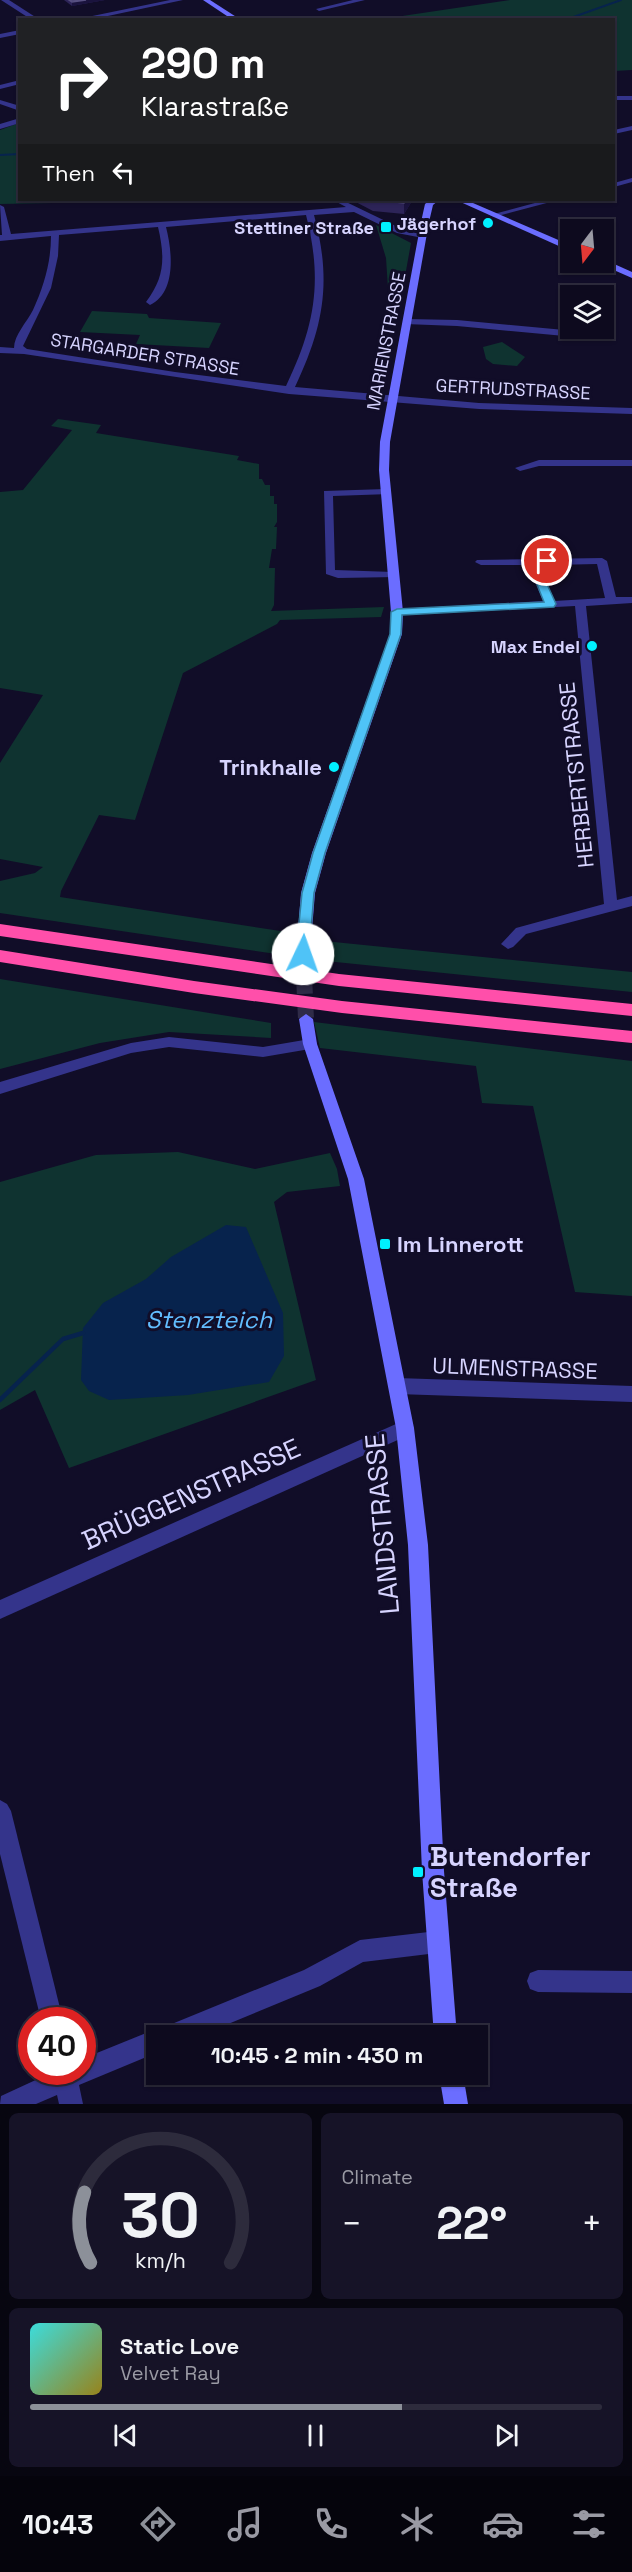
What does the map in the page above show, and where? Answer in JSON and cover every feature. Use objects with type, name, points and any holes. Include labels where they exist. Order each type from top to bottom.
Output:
[{"type":"highway","points":[[0,930],[318,977],[632,1010]]},
{"type":"highway","points":[[0,956],[194,987],[342,1007],[632,1037]]},
{"type":"street","points":[[4,0],[34,18]]},
{"type":"street","points":[[86,18],[180,0]]},
{"type":"street","points":[[207,0],[235,18]]},
{"type":"street","points":[[319,9],[362,0]]},
{"type":"street","points":[[120,4],[128,9]]},
{"type":"street","points":[[214,5],[215,9],[227,18]]},
{"type":"street","points":[[105,14],[110,18]]},
{"type":"street","points":[[0,36],[18,32]]},
{"type":"street","points":[[0,87],[18,82]]},
{"type":"street","points":[[615,98],[632,98]]},
{"type":"street","points":[[0,102],[18,108]]},
{"type":"street","points":[[0,127],[18,121]]},
{"type":"street","points":[[615,132],[632,128]]},
{"type":"street","points":[[615,184],[632,180]]},
{"type":"street","points":[[339,201],[400,231],[423,235]]},
{"type":"street","name":"MARIENSTRASSE","points":[[397,612],[386,492],[385,442],[428,208],[438,201]]},
{"type":"street","points":[[462,201],[560,244]]},
{"type":"street","points":[[494,215],[550,201]]},
{"type":"street","points":[[0,207],[4,237],[356,209]]},
{"type":"street","points":[[289,391],[309,348],[321,298],[321,258],[309,212]]},
{"type":"street","points":[[150,302],[160,294],[167,262],[167,243],[162,225]]},
{"type":"street","name":"STARGARDER STRASSE","points":[[55,233],[56,251],[46,293],[32,322],[18,342],[18,347],[24,351],[194,380],[289,391],[392,399]]},
{"type":"street","points":[[614,267],[632,275]]},
{"type":"street","points":[[408,322],[457,323],[560,332]]},
{"type":"street","points":[[0,350],[24,351]]},
{"type":"street","name":"GERTRUDSTRASSE","points":[[392,399],[566,410],[632,411]]},
{"type":"street","points":[[520,468],[539,463],[632,463]]},
{"type":"street","points":[[386,492],[328,493],[330,572],[338,575],[393,575]]},
{"type":"street","points":[[547,561],[541,582],[550,604]]},
{"type":"street","points":[[481,562],[602,561],[611,601]]},
{"type":"street","points":[[303,954],[308,893],[319,853],[394,640],[397,612],[632,600]]},
{"type":"street","name":"HERBERTSTRASSE","points":[[580,603],[611,906]]},
{"type":"street","points":[[508,944],[521,931],[632,901]]},
{"type":"street","name":"LANDSTRASSE","points":[[306,1019],[310,1044],[356,1179],[405,1428],[418,1545],[437,1942],[445,2025]]},
{"type":"street","points":[[0,1088],[131,1048],[169,1042],[263,1052],[310,1044]]},
{"type":"street","name":"ULMENSTRASSE","points":[[398,1386],[632,1394]]},
{"type":"street","name":"BRÜGGENSTRASSE","points":[[0,1610],[405,1428]]},
{"type":"street","points":[[0,1811],[49,2007]]},
{"type":"street","points":[[197,2025],[312,1978],[360,1951],[437,1942]]},
{"type":"street","points":[[538,1981],[632,1982]]},
{"type":"street","points":[[96,2064],[146,2045]]},
{"type":"street","points":[[9,2104],[49,2085]]},
{"type":"street","points":[[71,2104],[73,2085]]},
{"type":"street","points":[[453,2085],[456,2104]]},
{"type":"green space","points":[[510,0],[632,0],[632,70],[615,71],[615,18],[389,18]]},
{"type":"green space","points":[[18,123],[18,201],[72,201],[0,204],[0,130]]},
{"type":"green space","points":[[376,225],[411,243],[400,304],[389,304],[386,258]]},
{"type":"green space","points":[[92,311],[147,314],[149,318],[221,323],[209,348],[136,344],[140,335],[80,332]]},
{"type":"green space","points":[[502,342],[525,357],[517,366],[493,364],[486,359],[483,347]]},
{"type":"green space","points":[[58,419],[101,425],[96,433],[239,456],[237,460],[259,464],[259,479],[262,479],[265,485],[270,485],[270,496],[274,496],[274,504],[277,504],[277,522],[274,527],[277,527],[276,549],[272,549],[269,568],[275,568],[274,605],[271,611],[384,607],[381,617],[280,620],[277,624],[183,673],[135,820],[99,815],[61,891],[60,897],[287,932],[283,955],[0,913],[0,881],[35,873],[43,867],[0,859],[0,763],[43,695],[0,688],[0,492],[23,490],[72,430],[51,426]]},
{"type":"green space","points":[[324,941],[632,972],[632,992],[316,960]]},
{"type":"green space","points":[[0,979],[271,1023],[271,1038],[169,1032],[100,1043],[0,1069]]},
{"type":"green space","points":[[314,1022],[632,1061],[632,1296],[575,1292],[533,1106],[482,1103],[476,1066],[320,1048]]},
{"type":"green space","points":[[178,1152],[255,1169],[330,1153],[337,1169],[340,1186],[287,1192],[274,1202],[316,1380],[69,1468],[35,1390],[0,1410],[0,1182],[96,1155]]},
{"type":"water","name":"Stenzteich","points":[[226,1225],[246,1227],[283,1313],[284,1356],[269,1382],[188,1395],[109,1400],[89,1391],[81,1380],[83,1328],[103,1303],[146,1279],[171,1257]]},
{"type":"waterway","points":[[571,18],[621,0]]},
{"type":"waterway","points":[[0,155],[18,154]]},
{"type":"waterway","points":[[0,1400],[63,1339],[83,1333]]},
{"type":"tunnel","points":[[303,954],[306,1019]]},
{"type":"place","name":"Jägerhof","points":[[488,223]]},
{"type":"place","name":"Stettiner Straße","points":[[386,227]]},
{"type":"place","name":"Max Endel","points":[[592,646]]},
{"type":"place","name":"Trinkhalle","points":[[334,767]]},
{"type":"place","name":"Im Linnerott","points":[[385,1244]]},
{"type":"place","name":"Butendorfer Straße","points":[[418,1872]]},
{"type":"route","points":[[303,954],[308,893],[319,853],[396,634],[397,612],[550,604],[541,582],[547,561]]}]
